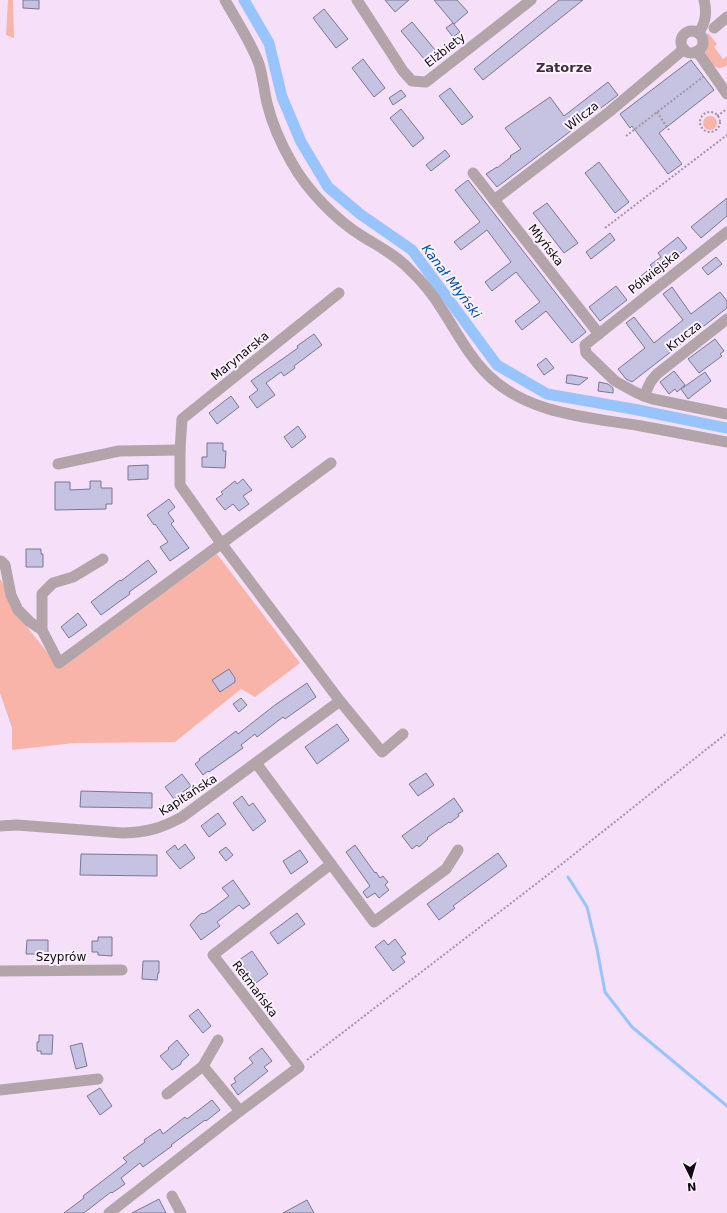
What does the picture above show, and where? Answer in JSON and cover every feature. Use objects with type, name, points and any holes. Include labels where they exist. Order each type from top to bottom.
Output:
[{"type":"street","points":[[225,0],[251,47],[258,64],[272,121],[281,144],[293,166],[330,212],[346,225],[379,246],[409,268],[434,298],[476,362],[501,386],[515,396],[532,404],[558,412],[727,442]]},
{"type":"street","name":"Elżbiety","points":[[356,0],[403,71],[412,81],[426,82],[531,0]]},
{"type":"street","points":[[698,33],[705,20],[704,0]]},
{"type":"street","points":[[714,28],[727,16]]},
{"type":"street","points":[[691,31],[698,33],[702,42],[700,48],[697,51],[690,52],[684,50],[681,40],[684,34],[691,31]]},
{"type":"street","name":"Wilcza","points":[[494,200],[609,112],[684,50]]},
{"type":"street","points":[[697,51],[727,94]]},
{"type":"street","name":"Młyńska","points":[[473,173],[599,334]]},
{"type":"street","name":"Półwiejska","points":[[644,396],[615,380],[586,353],[585,345],[727,232]]},
{"type":"street","name":"Marynarska","points":[[221,543],[180,485],[182,419],[339,293]]},
{"type":"street","name":"Krucza","points":[[644,396],[651,381],[657,374],[727,319]]},
{"type":"street","points":[[644,396],[727,414]]},
{"type":"street","points":[[58,464],[119,451],[180,450]]},
{"type":"street","points":[[103,559],[73,577],[53,583],[42,594],[42,630],[59,663],[331,463]]},
{"type":"street","points":[[221,543],[340,701],[382,752],[403,734]]},
{"type":"street","points":[[0,561],[5,565],[11,595],[18,610],[30,622],[42,630]]},
{"type":"street","name":"Kapitańska","points":[[0,826],[123,833],[153,830],[164,826],[182,817],[340,701]]},
{"type":"street","points":[[256,763],[374,922],[446,869],[458,850]]},
{"type":"street","name":"Retmańska","points":[[299,1067],[213,955],[331,864]]},
{"type":"street","name":"Szyprów","points":[[0,971],[122,970]]},
{"type":"street","points":[[167,1094],[203,1066],[218,1040]]},
{"type":"street","points":[[203,1066],[240,1111]]},
{"type":"street","points":[[109,1213],[299,1067]]},
{"type":"street","points":[[0,1090],[98,1079]]},
{"type":"street","points":[[172,1196],[181,1213]]},
{"type":"path","points":[[626,136],[710,71]]},
{"type":"path","points":[[718,116],[727,110]]},
{"type":"path","points":[[657,112],[669,130]]},
{"type":"path","points":[[711,113],[718,116],[720,125],[716,130],[713,132],[707,132],[702,128],[700,122],[705,114],[711,113]]},
{"type":"path","points":[[605,228],[727,135]]},
{"type":"path","points":[[299,1067],[558,867],[727,733]]},
{"type":"shaded area","points":[[8,0],[13,0],[14,38],[6,35]]},
{"type":"shaded area","points":[[708,33],[717,44],[714,47],[723,59],[727,56],[727,65],[722,68],[713,65],[705,52],[706,37]]},
{"type":"shaded area","points":[[707,116],[713,116],[717,120],[717,126],[713,130],[707,130],[703,126],[703,120]]},
{"type":"shaded area","points":[[217,554],[300,663],[255,697],[241,689],[175,742],[74,743],[12,750],[12,728],[0,693],[0,578],[20,618],[59,667]]},
{"type":"building","points":[[23,0],[39,0],[39,9],[23,8]]},
{"type":"building","points":[[385,0],[409,0],[395,12]]},
{"type":"building","points":[[434,0],[457,0],[468,12],[454,24]]},
{"type":"building","points":[[559,0],[583,0],[483,80],[474,69]]},
{"type":"building","points":[[324,9],[348,39],[336,48],[313,18]]},
{"type":"building","points":[[412,22],[436,51],[425,60],[401,31]]},
{"type":"building","points":[[453,23],[460,32],[453,37],[446,28]]},
{"type":"building","points":[[363,59],[385,88],[374,97],[352,68]]},
{"type":"building","points":[[691,60],[714,90],[659,133],[682,164],[668,174],[632,126],[630,128],[620,114]]},
{"type":"building","points":[[608,82],[618,95],[497,187],[486,174],[497,168],[511,157],[510,156],[521,149],[505,128],[550,97],[564,116]]},
{"type":"building","points":[[450,88],[473,117],[462,125],[439,96]]},
{"type":"building","points":[[401,90],[406,96],[393,105],[389,98]]},
{"type":"building","points":[[401,109],[424,138],[413,147],[390,118]]},
{"type":"building","points":[[445,150],[450,156],[431,171],[426,165]]},
{"type":"building","points":[[599,162],[629,202],[615,213],[585,173]]},
{"type":"building","points":[[468,180],[586,332],[572,343],[546,311],[522,330],[515,321],[540,302],[516,272],[492,291],[488,286],[485,282],[511,262],[487,230],[461,250],[454,242],[480,222],[455,190]]},
{"type":"building","points":[[727,198],[727,216],[701,238],[691,227]]},
{"type":"building","points":[[547,203],[578,243],[564,253],[533,213]]},
{"type":"building","points":[[610,233],[615,240],[591,259],[586,252]]},
{"type":"building","points":[[678,237],[687,248],[659,271],[660,273],[646,283],[641,276],[652,267],[650,265],[661,257],[658,253]]},
{"type":"building","points":[[716,257],[722,264],[708,275],[702,268]]},
{"type":"building","points":[[616,286],[627,300],[600,321],[589,307]]},
{"type":"building","points":[[672,287],[691,314],[720,292],[727,301],[727,308],[632,382],[626,379],[618,369],[645,348],[626,323],[634,317],[654,343],[683,320],[663,294]]},
{"type":"building","points":[[314,334],[322,345],[294,366],[295,368],[284,376],[281,372],[266,383],[275,395],[257,408],[249,397],[258,390],[251,381],[298,348],[297,346]]},
{"type":"building","points":[[715,339],[724,351],[720,354],[722,356],[699,373],[688,359]]},
{"type":"building","points":[[546,358],[554,368],[544,375],[537,365]]},
{"type":"building","points":[[674,371],[685,385],[677,392],[675,389],[669,394],[660,382]]},
{"type":"building","points":[[705,372],[711,381],[688,399],[681,389]]},
{"type":"building","points":[[567,375],[588,378],[579,385],[566,383]]},
{"type":"building","points":[[599,382],[608,384],[613,388],[613,393],[598,391]]},
{"type":"building","points":[[231,396],[239,407],[217,424],[209,413]]},
{"type":"building","points":[[298,426],[306,437],[292,448],[284,437]]},
{"type":"building","points":[[207,443],[223,443],[223,451],[226,451],[225,468],[202,467],[202,457],[207,457]]},
{"type":"building","points":[[148,465],[148,479],[128,480],[128,466]]},
{"type":"building","points":[[243,479],[252,490],[243,496],[249,504],[239,511],[233,504],[225,510],[216,499],[223,494],[221,492],[235,481],[237,484]]},
{"type":"building","points":[[90,481],[101,481],[101,488],[112,488],[112,504],[106,504],[106,509],[55,510],[55,482],[70,482],[70,490],[90,489]]},
{"type":"building","points":[[169,499],[175,507],[168,513],[174,521],[171,524],[189,548],[170,561],[160,547],[168,542],[147,515]]},
{"type":"building","points":[[26,549],[41,549],[41,554],[43,554],[43,567],[26,567]]},
{"type":"building","points":[[148,560],[157,572],[101,615],[91,602]]},
{"type":"building","points":[[78,613],[87,625],[69,638],[61,627]]},
{"type":"building","points":[[229,669],[235,678],[235,682],[220,692],[212,680]]},
{"type":"building","points":[[307,683],[316,697],[285,719],[283,717],[257,737],[255,734],[241,745],[243,748],[203,775],[195,764],[200,760],[199,759],[236,731],[238,734],[275,705]]},
{"type":"building","points":[[241,698],[247,705],[239,712],[233,704]]},
{"type":"building","points":[[337,724],[349,740],[317,764],[305,747]]},
{"type":"building","points":[[426,773],[434,785],[418,796],[409,784]]},
{"type":"building","points":[[182,774],[191,786],[174,799],[165,787]]},
{"type":"building","points":[[81,791],[152,793],[152,808],[80,807]]},
{"type":"building","points":[[242,796],[249,806],[253,803],[266,821],[253,831],[233,803]]},
{"type":"building","points":[[454,798],[463,811],[458,814],[459,816],[432,834],[419,847],[417,845],[412,849],[402,836]]},
{"type":"building","points":[[218,813],[226,824],[209,837],[201,826]]},
{"type":"building","points":[[185,844],[195,858],[180,869],[166,852],[175,845],[178,850]]},
{"type":"building","points":[[355,845],[375,873],[376,872],[380,878],[383,876],[388,882],[385,885],[389,890],[379,898],[375,893],[367,898],[363,892],[370,886],[346,852]]},
{"type":"building","points":[[226,847],[233,855],[226,861],[219,852]]},
{"type":"building","points":[[300,850],[308,862],[291,874],[283,861]]},
{"type":"building","points":[[498,853],[507,866],[453,906],[455,908],[439,920],[427,904]]},
{"type":"building","points":[[81,854],[157,855],[157,876],[80,875]]},
{"type":"building","points":[[233,880],[250,904],[243,909],[239,905],[217,922],[220,926],[201,940],[190,925],[202,913],[203,914],[209,911],[229,896],[222,888]]},
{"type":"building","points":[[297,913],[305,924],[278,944],[270,933]]},
{"type":"building","points":[[98,937],[112,937],[112,956],[98,955],[98,952],[92,952],[92,941],[98,941]]},
{"type":"building","points":[[395,939],[406,954],[401,957],[405,962],[393,971],[375,947],[384,940],[388,945]]},
{"type":"building","points":[[27,940],[48,940],[48,954],[26,954]]},
{"type":"building","points":[[252,951],[268,974],[256,983],[239,960]]},
{"type":"building","points":[[143,961],[159,961],[159,973],[157,980],[142,979]]},
{"type":"building","points":[[198,1009],[211,1026],[203,1033],[189,1016]]},
{"type":"building","points":[[39,1035],[53,1035],[52,1054],[41,1054],[41,1051],[37,1051]]},
{"type":"building","points":[[177,1040],[189,1055],[181,1062],[181,1064],[172,1070],[160,1056]]},
{"type":"building","points":[[82,1043],[87,1066],[76,1069],[70,1046]]},
{"type":"building","points":[[262,1048],[272,1061],[264,1067],[268,1071],[238,1095],[231,1085],[236,1082],[234,1078],[253,1063],[249,1058]]},
{"type":"building","points":[[100,1088],[112,1106],[100,1115],[87,1096]]},
{"type":"building","points":[[212,1100],[220,1110],[143,1167],[140,1163],[121,1178],[125,1184],[112,1193],[111,1192],[84,1213],[64,1213],[84,1198],[83,1196],[127,1162],[123,1158],[145,1142],[144,1140],[160,1129],[163,1134],[185,1117],[187,1119]]},
{"type":"building","points":[[159,1199],[166,1213],[132,1213]]},
{"type":"building","points":[[307,1200],[314,1213],[283,1213]]},
{"type":"waterway","name":"Kanał Młyński","points":[[244,0],[269,43],[282,97],[301,142],[328,187],[360,214],[412,250],[497,365],[547,394],[633,409],[727,428]]},
{"type":"waterway","points":[[568,877],[587,907],[605,992],[632,1027],[727,1106]]},
{"type":"district","name":"Zatorze","points":[[564,67]]}]
